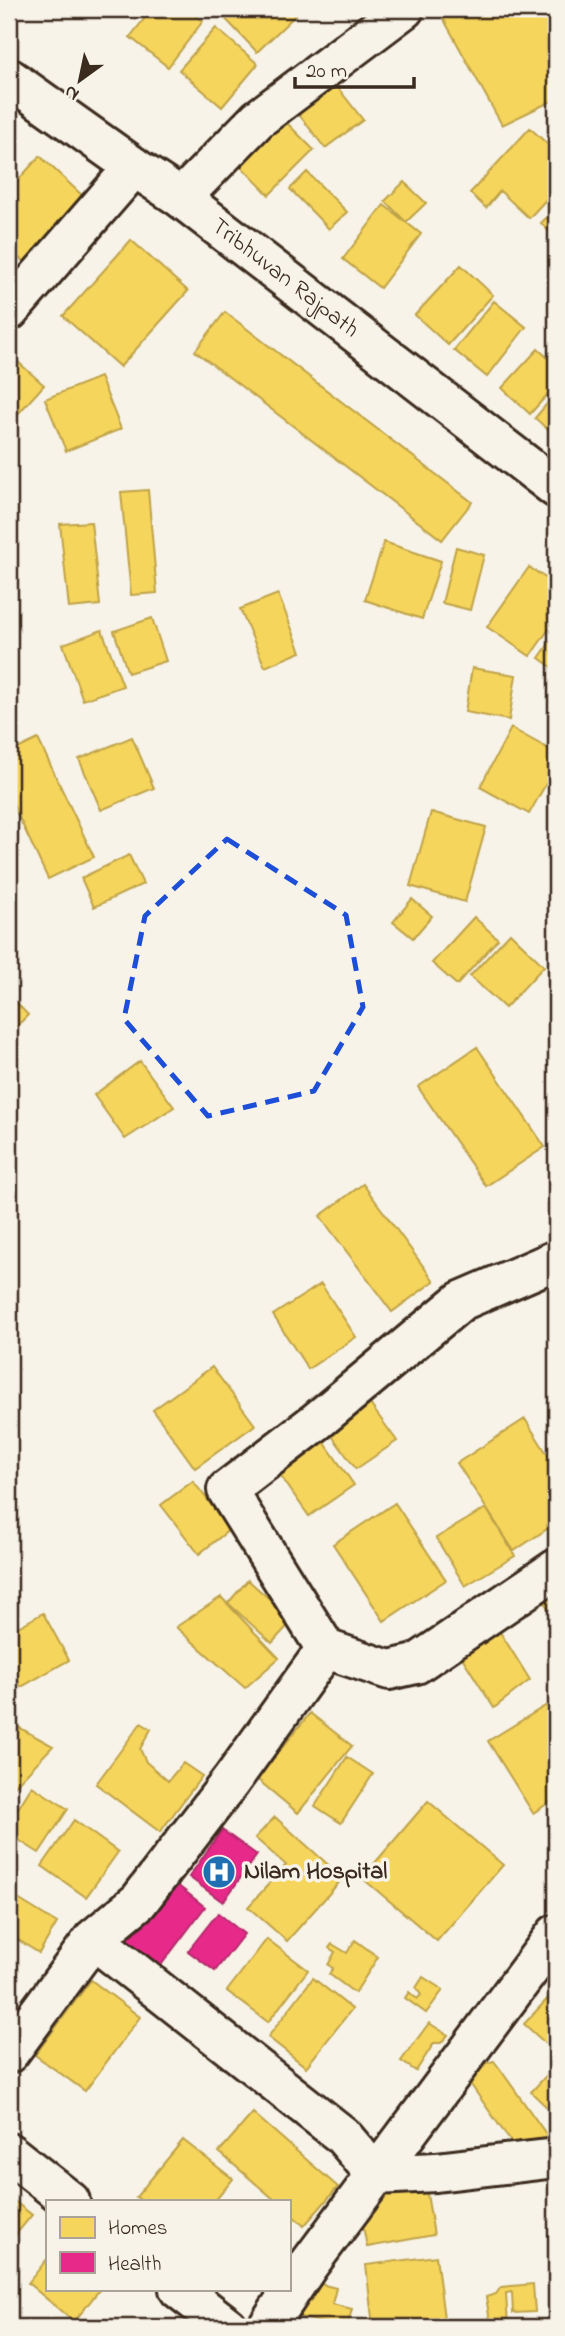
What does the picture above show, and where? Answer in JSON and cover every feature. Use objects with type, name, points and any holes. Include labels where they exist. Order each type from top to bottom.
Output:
[{"type":"main road","points":[[181,198],[258,119],[404,9]]},
{"type":"main road","name":"Tribhuvan Rajpath","points":[[9,78],[181,198],[556,488]]},
{"type":"main road","points":[[9,311],[134,167]]},
{"type":"main road","points":[[556,1260],[461,1301],[317,1421],[227,1490],[326,1649],[388,1670],[416,1664],[556,1569]]},
{"type":"main road","points":[[9,2053],[93,1938],[139,1900],[231,1781],[326,1649]]},
{"type":"main road","points":[[267,2327],[310,2263],[556,1934]]},
{"type":"main road","points":[[93,1938],[342,2135],[376,2175]]},
{"type":"main road","points":[[9,2153],[69,2200]]},
{"type":"main road","points":[[376,2175],[436,2172],[556,2158]]},
{"type":"main road","points":[[180,2290],[228,2327]]},
{"type":"highlighted area","points":[[227,839],[346,915],[363,1007],[314,1091],[208,1116],[124,1019],[145,916]]},
{"type":"building: Homes","points":[[152,9],[187,9],[203,21],[168,67],[130,37]]},
{"type":"building: Homes","points":[[227,9],[302,9],[257,52],[221,14]]},
{"type":"building: Homes","points":[[438,9],[555,9],[556,99],[502,125]]},
{"type":"building: Homes","points":[[216,28],[258,64],[222,107],[179,70]]},
{"type":"building: Homes","points":[[335,84],[363,120],[325,148],[297,112]]},
{"type":"building: Homes","points":[[277,113],[314,150],[269,195],[232,157]]},
{"type":"building: Homes","points":[[530,128],[556,152],[556,189],[529,218],[500,191],[486,208],[470,193]]},
{"type":"building: Homes","points":[[40,156],[84,197],[24,262],[9,249],[9,190]]},
{"type":"building: Homes","points":[[307,172],[347,212],[329,229],[290,189]]},
{"type":"building: Homes","points":[[404,182],[426,203],[406,222],[385,201]]},
{"type":"building: Homes","points":[[384,205],[421,234],[380,288],[343,259]]},
{"type":"building: Homes","points":[[556,208],[556,239],[541,223]]},
{"type":"building: Homes","points":[[131,240],[188,291],[120,367],[63,316]]},
{"type":"building: Homes","points":[[461,265],[493,295],[448,345],[415,315]]},
{"type":"building: Homes","points":[[494,301],[526,327],[487,377],[454,350]]},
{"type":"building: Homes","points":[[225,312],[472,502],[442,540],[195,351]]},
{"type":"building: Homes","points":[[538,349],[556,365],[556,385],[530,414],[502,388]]},
{"type":"building: Homes","points":[[18,362],[44,385],[9,424],[9,372]]},
{"type":"building: Homes","points":[[100,377],[121,429],[66,451],[45,399]]},
{"type":"building: Homes","points":[[556,393],[556,437],[535,418]]},
{"type":"building: Homes","points":[[148,490],[157,593],[131,595],[121,492]]},
{"type":"building: Homes","points":[[91,522],[100,605],[69,608],[60,524]]},
{"type":"building: Homes","points":[[384,542],[441,561],[422,619],[365,600]]},
{"type":"building: Homes","points":[[456,547],[484,555],[470,610],[442,603]]},
{"type":"building: Homes","points":[[529,567],[556,585],[556,619],[530,656],[487,627]]},
{"type":"building: Homes","points":[[278,594],[301,652],[265,667],[240,609]]},
{"type":"building: Homes","points":[[152,618],[166,661],[128,673],[114,631]]},
{"type":"building: Homes","points":[[102,630],[123,686],[83,700],[63,644]]},
{"type":"building: Homes","points":[[556,634],[556,670],[539,658]]},
{"type":"building: Homes","points":[[472,668],[516,675],[509,720],[465,712]]},
{"type":"building: Homes","points":[[511,728],[556,753],[556,766],[529,814],[480,787]]},
{"type":"building: Homes","points":[[132,737],[154,788],[101,810],[79,759]]},
{"type":"building: Homes","points":[[38,739],[94,857],[48,879],[9,796],[9,753]]},
{"type":"building: Homes","points":[[431,812],[486,827],[465,902],[410,886]]},
{"type":"building: Homes","points":[[129,855],[143,884],[94,907],[81,878]]},
{"type":"building: Homes","points":[[412,899],[432,916],[413,938],[393,922]]},
{"type":"building: Homes","points":[[474,917],[498,939],[457,985],[432,963]]},
{"type":"building: Homes","points":[[510,933],[544,966],[505,1008],[470,976]]},
{"type":"building: Homes","points":[[9,995],[28,1015],[9,1034]]},
{"type":"building: Homes","points":[[477,1047],[545,1147],[486,1186],[418,1087]]},
{"type":"building: Homes","points":[[140,1061],[174,1107],[125,1139],[94,1095]]},
{"type":"building: Homes","points":[[363,1184],[434,1281],[392,1312],[320,1216]]},
{"type":"building: Homes","points":[[321,1284],[356,1337],[308,1369],[273,1315]]},
{"type":"building: Homes","points":[[212,1367],[255,1425],[195,1468],[153,1410]]},
{"type":"building: Homes","points":[[367,1400],[397,1441],[356,1469],[327,1429]]},
{"type":"building: Homes","points":[[525,1419],[556,1468],[556,1523],[514,1551],[457,1463]]},
{"type":"building: Homes","points":[[320,1436],[354,1485],[309,1516],[275,1468]]},
{"type":"building: Homes","points":[[193,1481],[230,1529],[199,1554],[161,1505]]},
{"type":"building: Homes","points":[[395,1503],[446,1580],[384,1621],[333,1544]]},
{"type":"building: Homes","points":[[486,1508],[515,1556],[465,1586],[436,1538]]},
{"type":"building: Homes","points":[[248,1580],[293,1620],[272,1643],[228,1603]]},
{"type":"building: Homes","points":[[556,1580],[556,1620],[538,1593]]},
{"type":"building: Homes","points":[[221,1597],[279,1658],[245,1688],[176,1627]]},
{"type":"building: Homes","points":[[43,1613],[69,1660],[21,1687],[9,1664],[9,1632]]},
{"type":"building: Homes","points":[[495,1624],[530,1680],[494,1708],[458,1651]]},
{"type":"building: Homes","points":[[547,1705],[556,1721],[556,1798],[533,1813],[488,1741]]},
{"type":"building: Homes","points":[[310,1713],[352,1746],[298,1813],[257,1779]]},
{"type":"building: Homes","points":[[9,1722],[53,1746],[9,1792]]},
{"type":"building: Homes","points":[[141,1723],[151,1729],[140,1749],[146,1762],[168,1781],[183,1763],[202,1776],[160,1832],[96,1784]]},
{"type":"building: Homes","points":[[347,1757],[373,1774],[341,1823],[315,1806]]},
{"type":"building: Homes","points":[[32,1786],[68,1809],[39,1853],[9,1834],[9,1823]]},
{"type":"building: Homes","points":[[428,1801],[503,1865],[437,1941],[362,1878]]},
{"type":"building: Homes","points":[[275,1817],[343,1878],[287,1941],[248,1907],[286,1865],[255,1838]]},
{"type":"building: Homes","points":[[74,1820],[118,1852],[86,1897],[42,1866]]},
{"type":"building: Homes","points":[[10,1894],[57,1923],[39,1953],[9,1934]]},
{"type":"building: Homes","points":[[267,1939],[308,1970],[268,2022],[227,1991]]},
{"type":"building: Homes","points":[[355,1940],[378,1957],[355,1993],[329,1974],[333,1968],[328,1965],[335,1952],[329,1948],[332,1944],[347,1953]]},
{"type":"building: Homes","points":[[423,1977],[443,1990],[426,2013],[405,1998],[409,1992],[417,1999],[421,1995],[416,1988]]},
{"type":"building: Homes","points":[[313,1978],[352,2009],[306,2067],[268,2037]]},
{"type":"building: Homes","points":[[91,1980],[140,2017],[85,2091],[35,2055]]},
{"type":"building: Homes","points":[[552,1994],[556,1998],[556,2053],[524,2024]]},
{"type":"building: Homes","points":[[429,2023],[448,2035],[441,2043],[434,2043],[416,2071],[401,2061]]},
{"type":"building: Homes","points":[[494,2061],[551,2141],[518,2152],[469,2082],[480,2065]]},
{"type":"building: Homes","points":[[556,2065],[556,2116],[531,2092]]},
{"type":"building: Homes","points":[[253,2113],[338,2187],[304,2226],[290,2213],[290,2200],[275,2200],[219,2152]]},
{"type":"building: Homes","points":[[183,2140],[233,2179],[216,2200],[140,2200],[136,2197]]},
{"type":"building: Homes","points":[[426,2188],[434,2235],[367,2247],[358,2200]]},
{"type":"building: Homes","points":[[9,2197],[32,2215],[9,2243]]},
{"type":"building: Homes","points":[[436,2256],[445,2326],[373,2327],[366,2265]]},
{"type":"building: Homes","points":[[46,2260],[46,2290],[99,2290],[74,2322],[28,2283]]},
{"type":"building: Homes","points":[[305,2280],[336,2288],[332,2304],[352,2309],[347,2327],[296,2316]]},
{"type":"building: Homes","points":[[533,2284],[535,2312],[513,2313],[512,2292],[506,2293],[508,2327],[491,2327],[486,2297],[496,2294],[501,2287]]},
{"type":"building: Health","points":[[222,1830],[257,1855],[223,1902],[189,1877]]},
{"type":"building: Health","points":[[167,1877],[205,1907],[158,1969],[120,1941]]},
{"type":"building: Health","points":[[218,1913],[244,1934],[215,1971],[188,1951]]},
{"type":"place","name":"Nilam Hospital","points":[[219,1872]]}]
